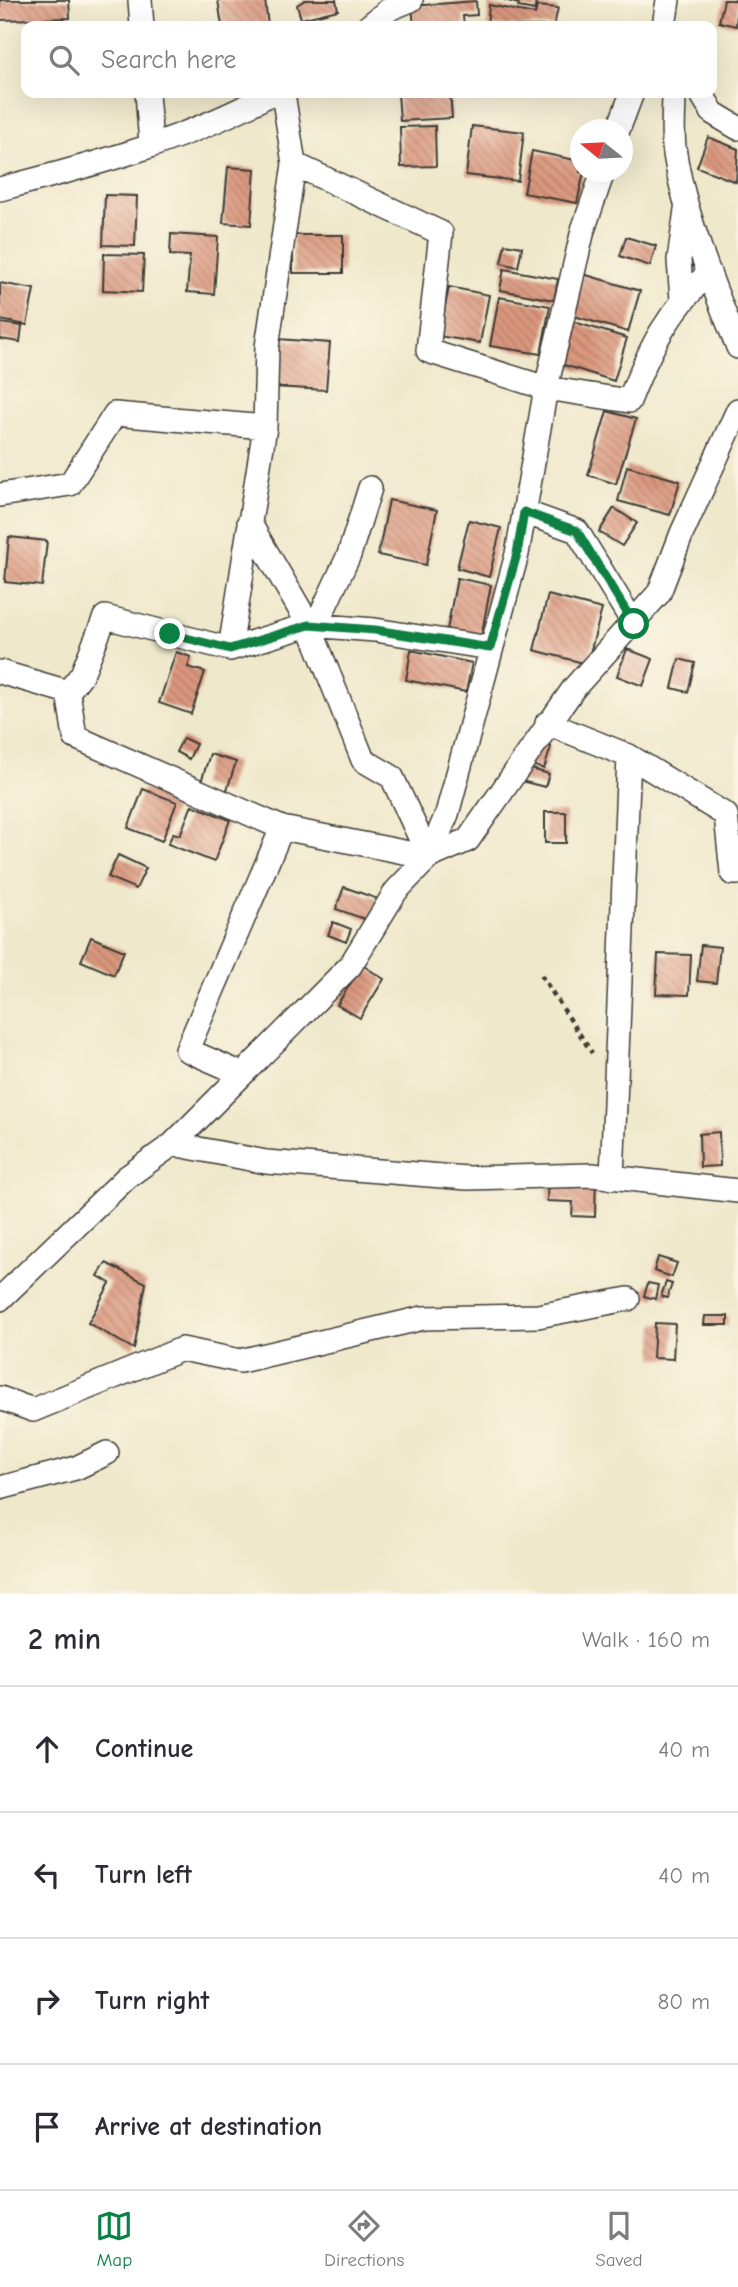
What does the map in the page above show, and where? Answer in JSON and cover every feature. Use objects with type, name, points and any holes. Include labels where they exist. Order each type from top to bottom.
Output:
[{"type":"street","points":[[140,0],[142,21]]},
{"type":"street","points":[[375,21],[391,8],[411,0]]},
{"type":"street","points":[[665,21],[668,0]]},
{"type":"street","points":[[147,98],[151,144]]},
{"type":"street","points":[[0,189],[151,144],[231,116],[263,98]]},
{"type":"street","points":[[230,649],[265,427],[267,347],[294,164],[284,98]]},
{"type":"street","points":[[622,119],[630,98]]},
{"type":"street","points":[[674,98],[674,146],[687,200],[709,272],[738,346]]},
{"type":"street","points":[[704,98],[713,113],[738,128]]},
{"type":"street","points":[[294,164],[441,233],[428,351],[546,388],[629,401],[651,346],[682,300],[709,272]]},
{"type":"street","points":[[0,1299],[127,1177],[173,1144],[350,966],[396,891],[429,857],[447,814],[517,554],[546,388],[583,230],[600,182]]},
{"type":"street","points":[[682,300],[680,260],[687,200]]},
{"type":"street","points":[[490,648],[375,630],[312,625],[230,649],[105,617],[82,674],[68,692],[75,737],[282,828],[429,857],[468,840],[547,723],[574,688],[659,593],[682,533],[738,410]]},
{"type":"street","points":[[0,495],[70,484],[115,414],[265,427]]},
{"type":"street","points":[[312,625],[349,555],[370,488]]},
{"type":"street","points":[[524,512],[577,531],[634,624]]},
{"type":"street","points":[[249,522],[312,625],[363,760],[392,777],[429,857]]},
{"type":"street","points":[[0,672],[68,692]]},
{"type":"street","points":[[547,723],[629,756],[726,815],[732,873],[738,873]]},
{"type":"street","points":[[612,1178],[629,756]]},
{"type":"street","points":[[242,1074],[187,1050],[282,828]]},
{"type":"street","points":[[173,1144],[266,1162],[467,1178],[612,1178],[738,1191]]},
{"type":"street","points":[[0,1398],[33,1410],[182,1349],[240,1360],[423,1318],[538,1316],[628,1299]]},
{"type":"street","points":[[0,1488],[76,1468],[107,1453]]},
{"type":"path","points":[[541,975],[593,1054]]},
{"type":"building","points":[[0,0],[69,0],[70,18],[0,20]]},
{"type":"building","points":[[218,0],[265,0],[267,21],[221,21]]},
{"type":"building","points":[[305,0],[336,0],[338,10],[301,19],[297,5]]},
{"type":"building","points":[[504,0],[536,0],[535,10],[518,7],[519,4]]},
{"type":"building","points":[[724,0],[738,0],[736,26],[719,22]]},
{"type":"building","points":[[476,1],[477,15],[463,16],[464,21],[414,21],[412,6]]},
{"type":"building","points":[[489,5],[535,14],[537,6],[558,8],[555,21],[487,21]]},
{"type":"building","points":[[398,98],[450,98],[452,118],[400,121]]},
{"type":"building","points":[[435,126],[436,166],[401,167],[400,127]]},
{"type":"building","points":[[472,126],[524,132],[518,181],[466,175]]},
{"type":"building","points":[[708,137],[738,149],[736,182],[697,167]]},
{"type":"building","points":[[532,151],[570,159],[570,182],[582,182],[577,203],[524,193]]},
{"type":"building","points":[[228,167],[255,169],[251,225],[223,223]]},
{"type":"building","points":[[105,195],[137,196],[135,246],[103,245]]},
{"type":"building","points":[[171,234],[218,237],[214,294],[187,292],[190,256],[170,255]]},
{"type":"building","points":[[293,235],[343,235],[343,273],[293,273]]},
{"type":"building","points":[[626,237],[656,246],[650,266],[620,256]]},
{"type":"building","points":[[505,244],[522,247],[518,267],[501,263]]},
{"type":"building","points":[[104,254],[144,255],[142,292],[103,290]]},
{"type":"building","points":[[504,269],[558,279],[554,300],[500,290]]},
{"type":"building","points":[[583,274],[640,291],[628,332],[571,315]]},
{"type":"building","points":[[0,283],[34,289],[27,325],[0,320]]},
{"type":"building","points":[[449,287],[489,295],[480,343],[439,336]]},
{"type":"building","points":[[499,297],[550,306],[541,354],[490,346]]},
{"type":"building","points":[[574,322],[627,338],[614,381],[561,364]]},
{"type":"building","points":[[0,323],[22,326],[20,342],[0,339]]},
{"type":"building","points":[[278,339],[330,343],[326,390],[274,387]]},
{"type":"building","points":[[607,411],[636,419],[616,484],[588,475]]},
{"type":"building","points":[[627,466],[680,481],[670,515],[618,501]]},
{"type":"building","points":[[389,500],[437,510],[426,565],[378,555]]},
{"type":"building","points":[[614,508],[637,523],[622,546],[599,532]]},
{"type":"building","points":[[469,520],[501,528],[489,577],[457,568]]},
{"type":"building","points":[[9,537],[47,541],[42,586],[5,582]]},
{"type":"building","points":[[457,578],[491,585],[480,642],[446,635]]},
{"type":"building","points":[[548,595],[602,609],[587,664],[534,650]]},
{"type":"building","points":[[627,649],[653,659],[643,686],[617,676]]},
{"type":"building","points":[[411,650],[472,663],[466,692],[406,680]]},
{"type":"building","points":[[176,652],[191,657],[188,667],[205,672],[191,714],[159,703]]},
{"type":"building","points":[[679,659],[695,663],[688,692],[672,688]]},
{"type":"building","points":[[183,738],[196,744],[189,759],[176,752]]},
{"type":"building","points":[[536,742],[551,747],[544,769],[529,764]]},
{"type":"building","points":[[210,754],[236,762],[226,793],[200,785]]},
{"type":"building","points":[[524,767],[549,774],[545,787],[521,781]]},
{"type":"building","points":[[143,789],[177,802],[162,841],[128,828]]},
{"type":"building","points":[[192,805],[230,820],[214,862],[168,844],[173,833],[180,835]]},
{"type":"building","points":[[545,812],[566,812],[566,843],[545,843]]},
{"type":"building","points":[[118,855],[146,868],[136,889],[108,877]]},
{"type":"building","points":[[344,887],[378,899],[370,921],[336,909]]},
{"type":"building","points":[[333,922],[351,929],[346,942],[328,935]]},
{"type":"building","points":[[91,937],[124,951],[114,975],[81,961]]},
{"type":"building","points":[[701,945],[720,947],[716,983],[697,981]]},
{"type":"building","points":[[658,954],[691,955],[689,995],[656,994]]},
{"type":"building","points":[[362,965],[384,979],[360,1018],[337,1005]]},
{"type":"building","points":[[719,1132],[720,1166],[700,1167],[699,1134]]},
{"type":"building","points":[[548,1173],[596,1175],[595,1217],[572,1216],[573,1202],[547,1201]]},
{"type":"building","points":[[658,1257],[677,1263],[672,1277],[654,1271]]},
{"type":"building","points":[[106,1263],[146,1283],[134,1349],[88,1323],[110,1283],[98,1276]]},
{"type":"building","points":[[666,1282],[672,1284],[667,1298],[661,1296]]},
{"type":"building","points":[[648,1283],[658,1285],[655,1299],[644,1296]]},
{"type":"building","points":[[705,1316],[728,1316],[728,1325],[704,1325]]},
{"type":"building","points":[[655,1323],[675,1324],[673,1359],[653,1358]]},
{"type":"route","points":[[170,634],[230,649],[309,625],[375,630],[490,648],[517,554],[524,512],[577,531],[634,624]]}]
